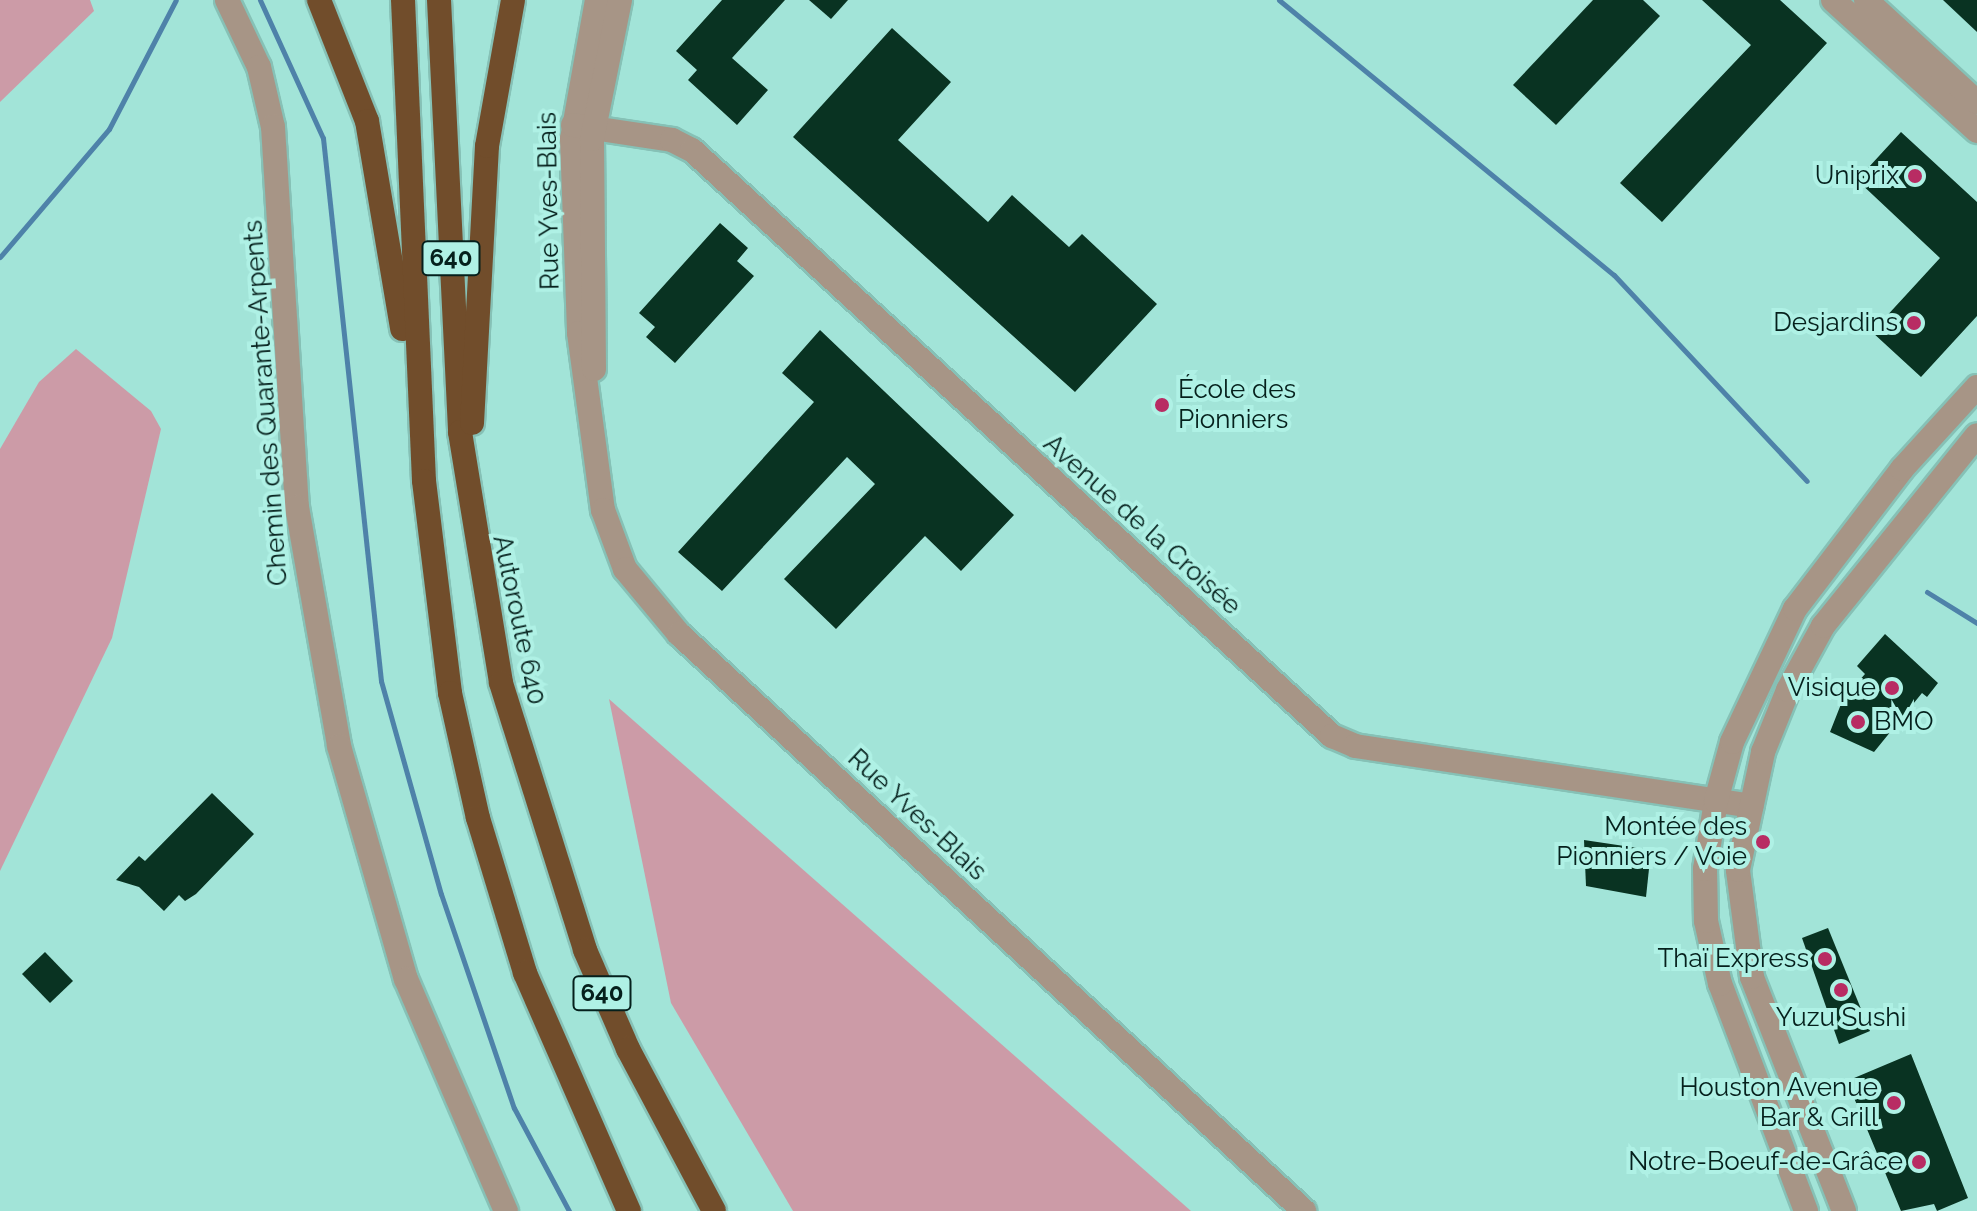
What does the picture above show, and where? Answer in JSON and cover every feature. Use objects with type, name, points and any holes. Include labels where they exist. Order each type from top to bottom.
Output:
[{"type":"highway","points":[[319,0],[367,121],[422,445]]},
{"type":"highway","name":"640","points":[[403,0],[422,445],[443,658],[481,831],[546,1031],[629,1211]]},
{"type":"highway","name":"Autoroute 640","points":[[439,0],[455,372],[469,515],[501,683],[560,885],[623,1039],[714,1211]]},
{"type":"highway","points":[[469,515],[487,146],[513,0]]},
{"type":"street","name":"Chemin des Quarante-Arpents","points":[[227,0],[259,67],[273,127],[300,534],[339,746],[406,979],[506,1211]]},
{"type":"street","name":"Rue Yves-Blais","points":[[597,0],[583,126],[597,334],[591,403],[609,533],[651,605],[1304,1211]]},
{"type":"street","name":"Rue Yves-Blais","points":[[583,126],[620,0]]},
{"type":"street","points":[[1833,0],[1952,94],[1977,102]]},
{"type":"street","points":[[1866,0],[1952,94],[1977,131]]},
{"type":"street","name":"Avenue de la Croisée","points":[[583,126],[672,140],[692,150],[1140,557],[1315,722],[1355,746],[1751,806]]},
{"type":"street","points":[[1806,1211],[1720,984],[1708,933],[1705,869],[1716,801],[1742,718],[1795,609],[1902,469],[1977,387]]},
{"type":"street","points":[[1844,1211],[1752,977],[1740,918],[1738,870],[1751,806],[1788,690],[1823,626],[1977,435]]},
{"type":"shaded area","points":[[0,0],[90,0],[94,11],[0,102]]},
{"type":"shaded area","points":[[76,349],[151,411],[161,429],[112,638],[0,871],[0,449],[39,382]]},
{"type":"shaded area","points":[[609,699],[1191,1211],[793,1211],[671,1003]]},
{"type":"building","points":[[722,0],[785,0],[732,58],[768,90],[737,125],[688,80],[697,70],[676,51]]},
{"type":"building","points":[[809,0],[848,0],[831,19]]},
{"type":"building","points":[[1593,0],[1643,0],[1660,16],[1556,125],[1513,85]]},
{"type":"building","points":[[1702,0],[1780,0],[1827,43],[1662,222],[1620,183],[1751,45]]},
{"type":"building","points":[[1943,0],[1977,0],[1977,32]]},
{"type":"building","points":[[892,28],[951,82],[898,140],[988,222],[1012,195],[1069,247],[1082,234],[1157,304],[1075,392],[793,137]]},
{"type":"building","points":[[1901,132],[1977,202],[1977,316],[1921,377],[1872,332],[1940,258],[1857,180]]},
{"type":"building","points":[[720,223],[748,248],[737,261],[754,276],[675,363],[646,337],[655,327],[639,313]]},
{"type":"building","points":[[820,330],[1014,515],[961,571],[925,536],[836,629],[784,579],[875,484],[847,457],[722,591],[678,552],[814,402],[782,373]]},
{"type":"building","points":[[1885,634],[1938,683],[1927,697],[1922,693],[1874,752],[1830,732],[1843,699],[1865,674],[1857,666]]},
{"type":"building","points":[[212,793],[254,834],[196,894],[185,901],[179,895],[164,911],[139,887],[116,880],[139,856],[145,861]]},
{"type":"building","points":[[1584,840],[1651,850],[1646,897],[1586,886]]},
{"type":"building","points":[[1828,928],[1870,1031],[1839,1044],[1802,938]]},
{"type":"building","points":[[45,952],[73,981],[50,1003],[22,974]]},
{"type":"building","points":[[1911,1054],[1968,1198],[1937,1211],[1934,1204],[1901,1211],[1847,1081]]},
{"type":"waterway","points":[[0,257],[109,129],[176,0]]},
{"type":"waterway","points":[[260,0],[323,138],[381,681],[441,894],[514,1108],[569,1211]]},
{"type":"waterway","points":[[1279,0],[1614,275],[1807,481]]},
{"type":"waterway","points":[[1927,592],[1977,623]]},
{"type":"place","name":"Uniprix","points":[[1915,176]]},
{"type":"place","name":"Desjardins","points":[[1914,323]]},
{"type":"place","name":"École des Pionniers","points":[[1162,405]]},
{"type":"place","name":"Visique","points":[[1892,688]]},
{"type":"place","name":"BMO","points":[[1858,722]]},
{"type":"place","name":"Montée des Pionniers / Voie","points":[[1763,842]]},
{"type":"place","name":"Thaï Express","points":[[1825,959]]},
{"type":"place","name":"Yuzu Sushi","points":[[1841,990]]},
{"type":"place","name":"Houston Avenue Bar & Grill","points":[[1894,1103]]},
{"type":"place","name":"Notre-Boeuf-de-Grâce","points":[[1919,1162]]}]
